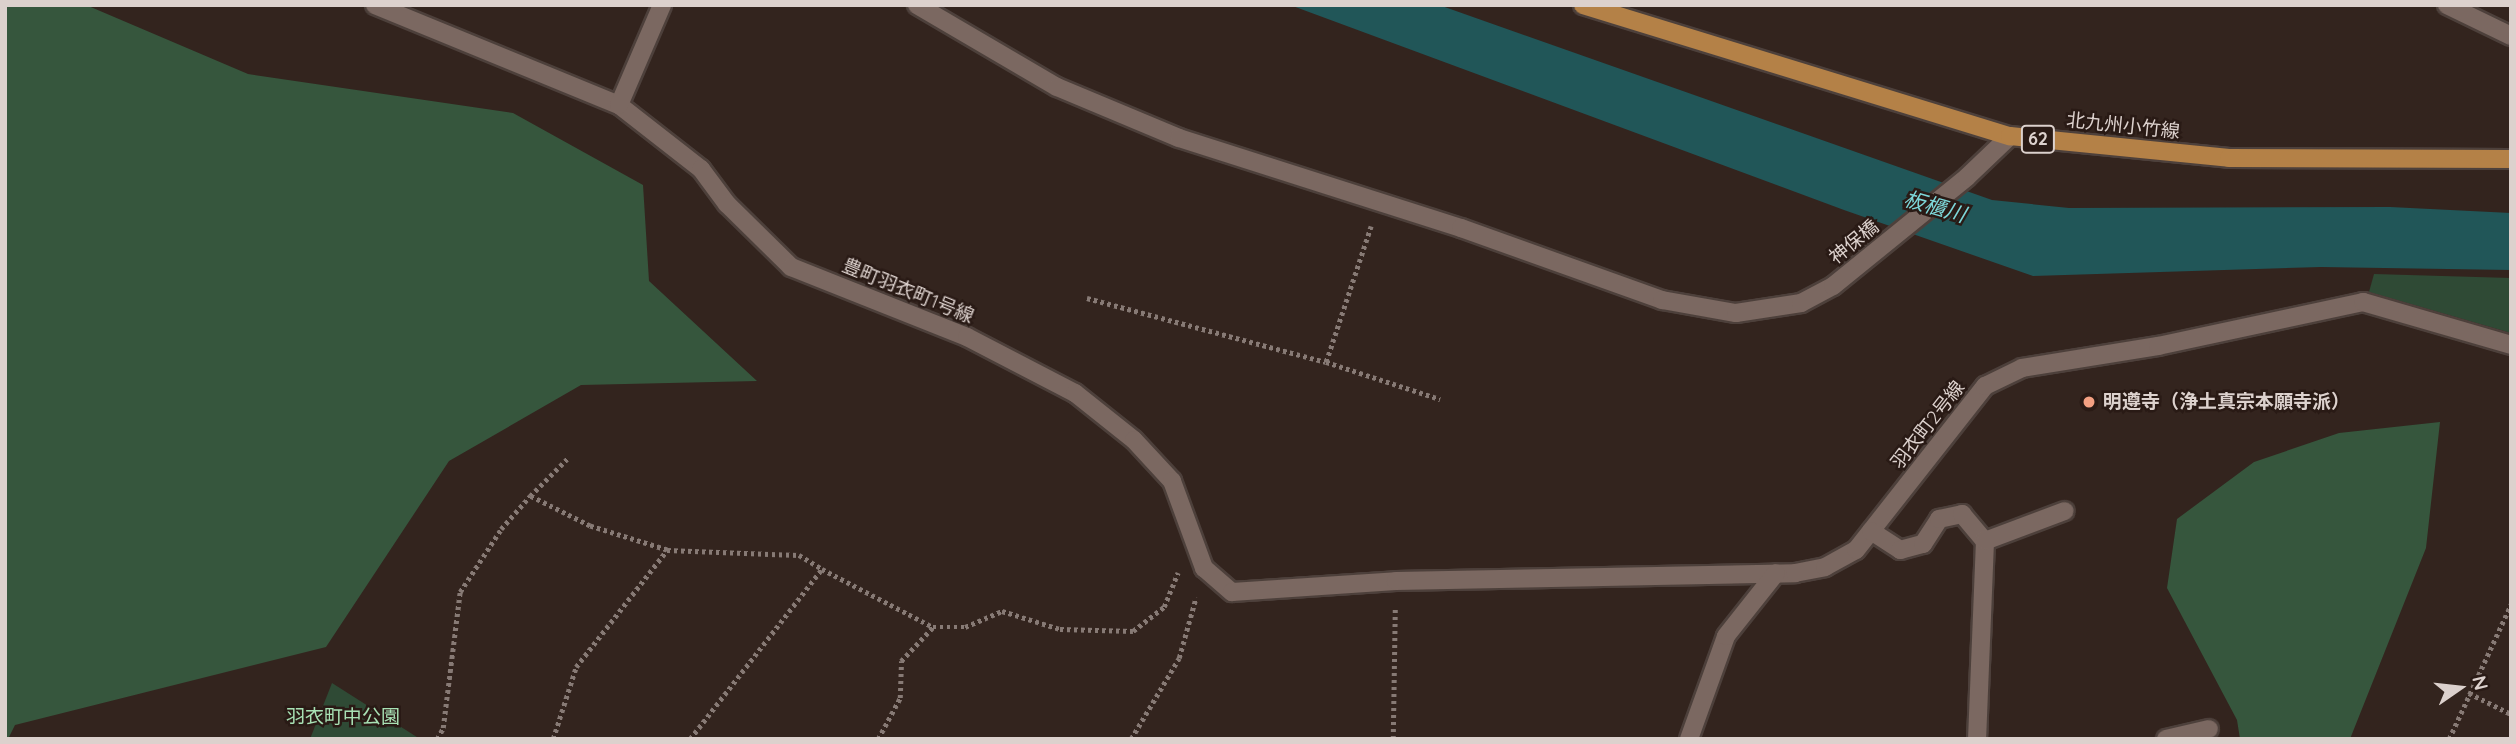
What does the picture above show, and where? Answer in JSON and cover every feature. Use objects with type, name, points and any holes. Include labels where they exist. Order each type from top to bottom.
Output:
[{"type":"main road","name":"北九州小竹線","points":[[1585,5],[2010,136],[2229,158],[2511,159]]},
{"type":"street","name":"豊町羽衣町1号線","points":[[375,5],[619,105],[701,169],[727,204],[791,267],[967,337],[1075,393],[1134,440],[1172,481],[1194,533],[1204,568]]},
{"type":"street","points":[[619,105],[662,5]]},
{"type":"street","name":"神保橋","points":[[917,5],[1057,87],[1180,138],[1378,202],[1662,300],[1736,313],[1801,303],[1833,286],[1967,177],[2010,136]]},
{"type":"street","points":[[2448,5],[2511,36]]},
{"type":"street","name":"羽衣町2号線","points":[[1396,581],[1776,573],[1825,567],[1856,550],[1985,386],[2022,368],[2158,346],[2362,302],[2511,345]]},
{"type":"street","points":[[1985,541],[2064,511]]},
{"type":"street","points":[[1871,531],[1900,551],[1923,544],[1939,519],[1962,514],[1985,541],[1977,739]]},
{"type":"street","points":[[1204,568],[1232,592],[1396,581]]},
{"type":"street","points":[[1689,739],[1726,636],[1776,573]]},
{"type":"street","points":[[2166,739],[2209,729]]},
{"type":"path","points":[[1326,362],[1378,202]]},
{"type":"path","points":[[1087,298],[1326,362],[1440,399]]},
{"type":"path","points":[[437,739],[443,728],[460,592],[501,529],[569,457]]},
{"type":"path","points":[[530,496],[590,526],[667,550],[799,555],[933,627],[965,627],[1002,611],[1060,629],[1133,631],[1164,607],[1194,533]]},
{"type":"path","points":[[553,739],[576,667],[667,550]]},
{"type":"path","points":[[1132,739],[1179,658],[1204,568]]},
{"type":"path","points":[[690,739],[822,569]]},
{"type":"path","points":[[1393,739],[1396,581]]},
{"type":"path","points":[[2449,739],[2511,604]]},
{"type":"path","points":[[878,739],[900,698],[901,661],[933,627]]},
{"type":"path","points":[[2469,693],[2511,714]]},
{"type":"green space","points":[[5,5],[86,5],[248,74],[513,113],[643,185],[649,281],[757,381],[581,385],[449,461],[326,647],[15,725],[8,739],[5,739]]},
{"type":"green space","points":[[2374,274],[2511,278],[2511,333],[2369,292]]},
{"type":"green space","points":[[2440,422],[2426,548],[2350,739],[2240,739],[2237,720],[2167,588],[2177,519],[2254,462],[2339,433]]},
{"type":"green space","name":"羽衣町中公園","points":[[332,683],[420,739],[310,739]]},
{"type":"water","name":"板櫃川","points":[[1290,5],[1439,5],[1992,200],[2069,208],[2390,207],[2511,213],[2511,270],[2321,267],[2033,276],[1844,210]]},
{"type":"place","name":"明遵寺（浄土真宗本願寺派）","points":[[2089,402]]}]
